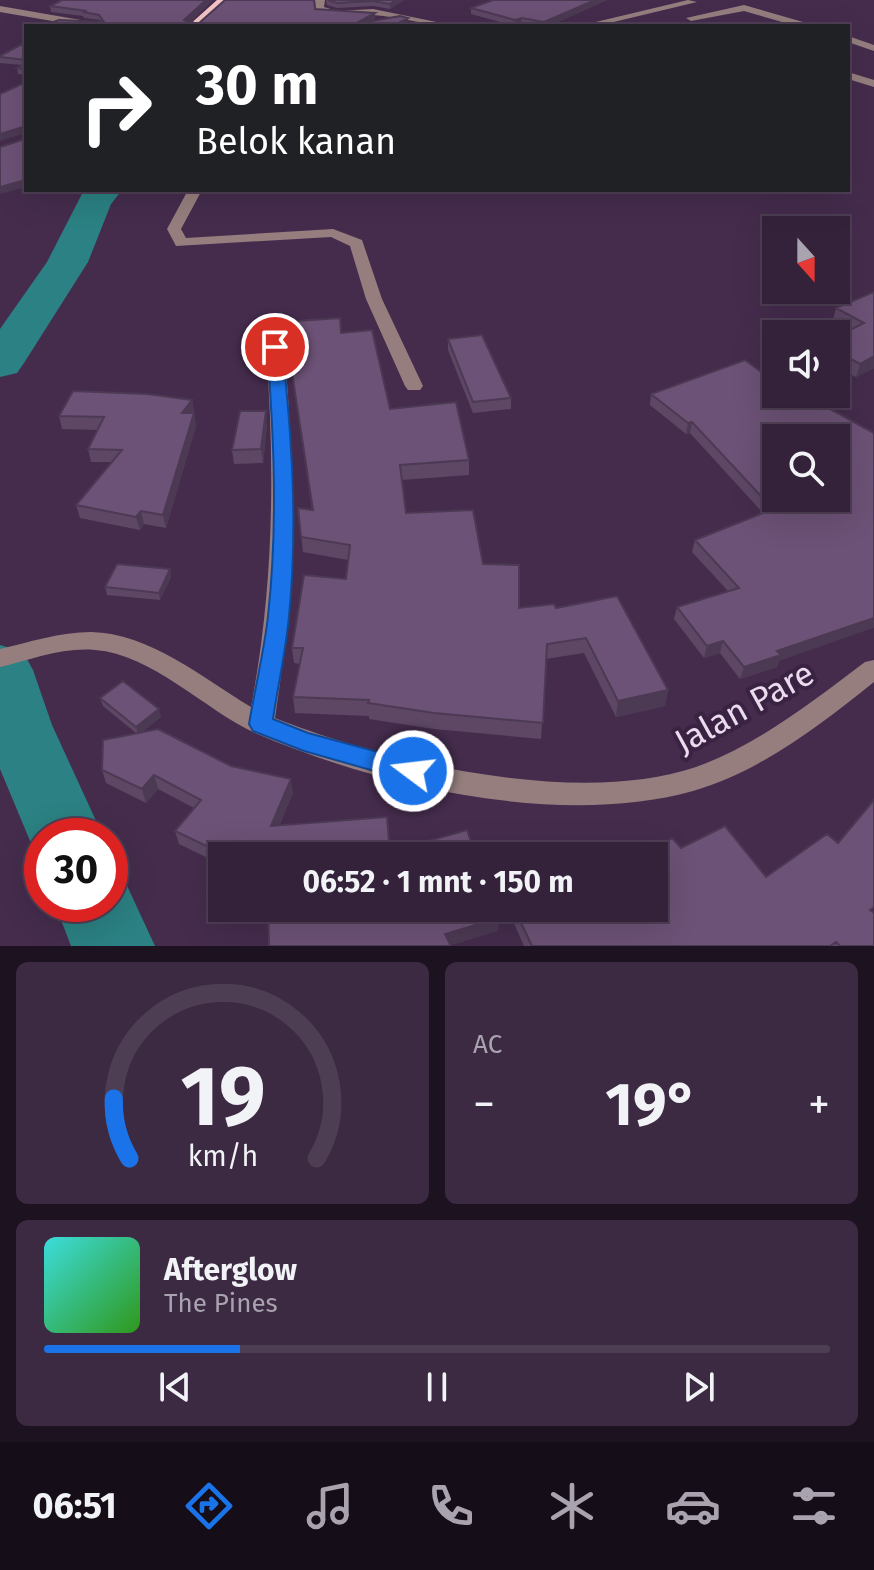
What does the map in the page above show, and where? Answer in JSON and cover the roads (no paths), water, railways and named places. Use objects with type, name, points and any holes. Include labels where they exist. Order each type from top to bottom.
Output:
[{"type":"main road","points":[[195,24],[222,0]]},
{"type":"street","points":[[320,0],[319,9],[337,14],[373,12],[440,24]]},
{"type":"street","points":[[593,24],[692,2]]},
{"type":"street","points":[[23,14],[43,4]]},
{"type":"street","points":[[691,18],[744,8],[800,24]]},
{"type":"street","points":[[0,9],[86,24]]},
{"type":"street","points":[[656,10],[691,18],[702,24]]},
{"type":"street","points":[[326,24],[337,14]]},
{"type":"street","points":[[850,40],[874,48]]},
{"type":"street","points":[[850,76],[874,84]]},
{"type":"street","points":[[194,192],[187,211],[174,229],[181,243],[333,233],[357,243],[374,299],[414,386]]},
{"type":"street","points":[[261,724],[278,617],[284,530],[284,450],[275,347]]},
{"type":"street","name":"Jalan Pare","points":[[0,658],[74,641],[97,641],[132,649],[261,724],[304,742],[442,779],[564,793],[652,788],[695,779],[820,711],[874,669]]},
{"type":"waterway","points":[[0,363],[67,262],[94,201],[102,192]]},
{"type":"waterway","points":[[0,670],[17,725],[57,818]]},
{"type":"waterway","points":[[103,922],[113,946]]}]
